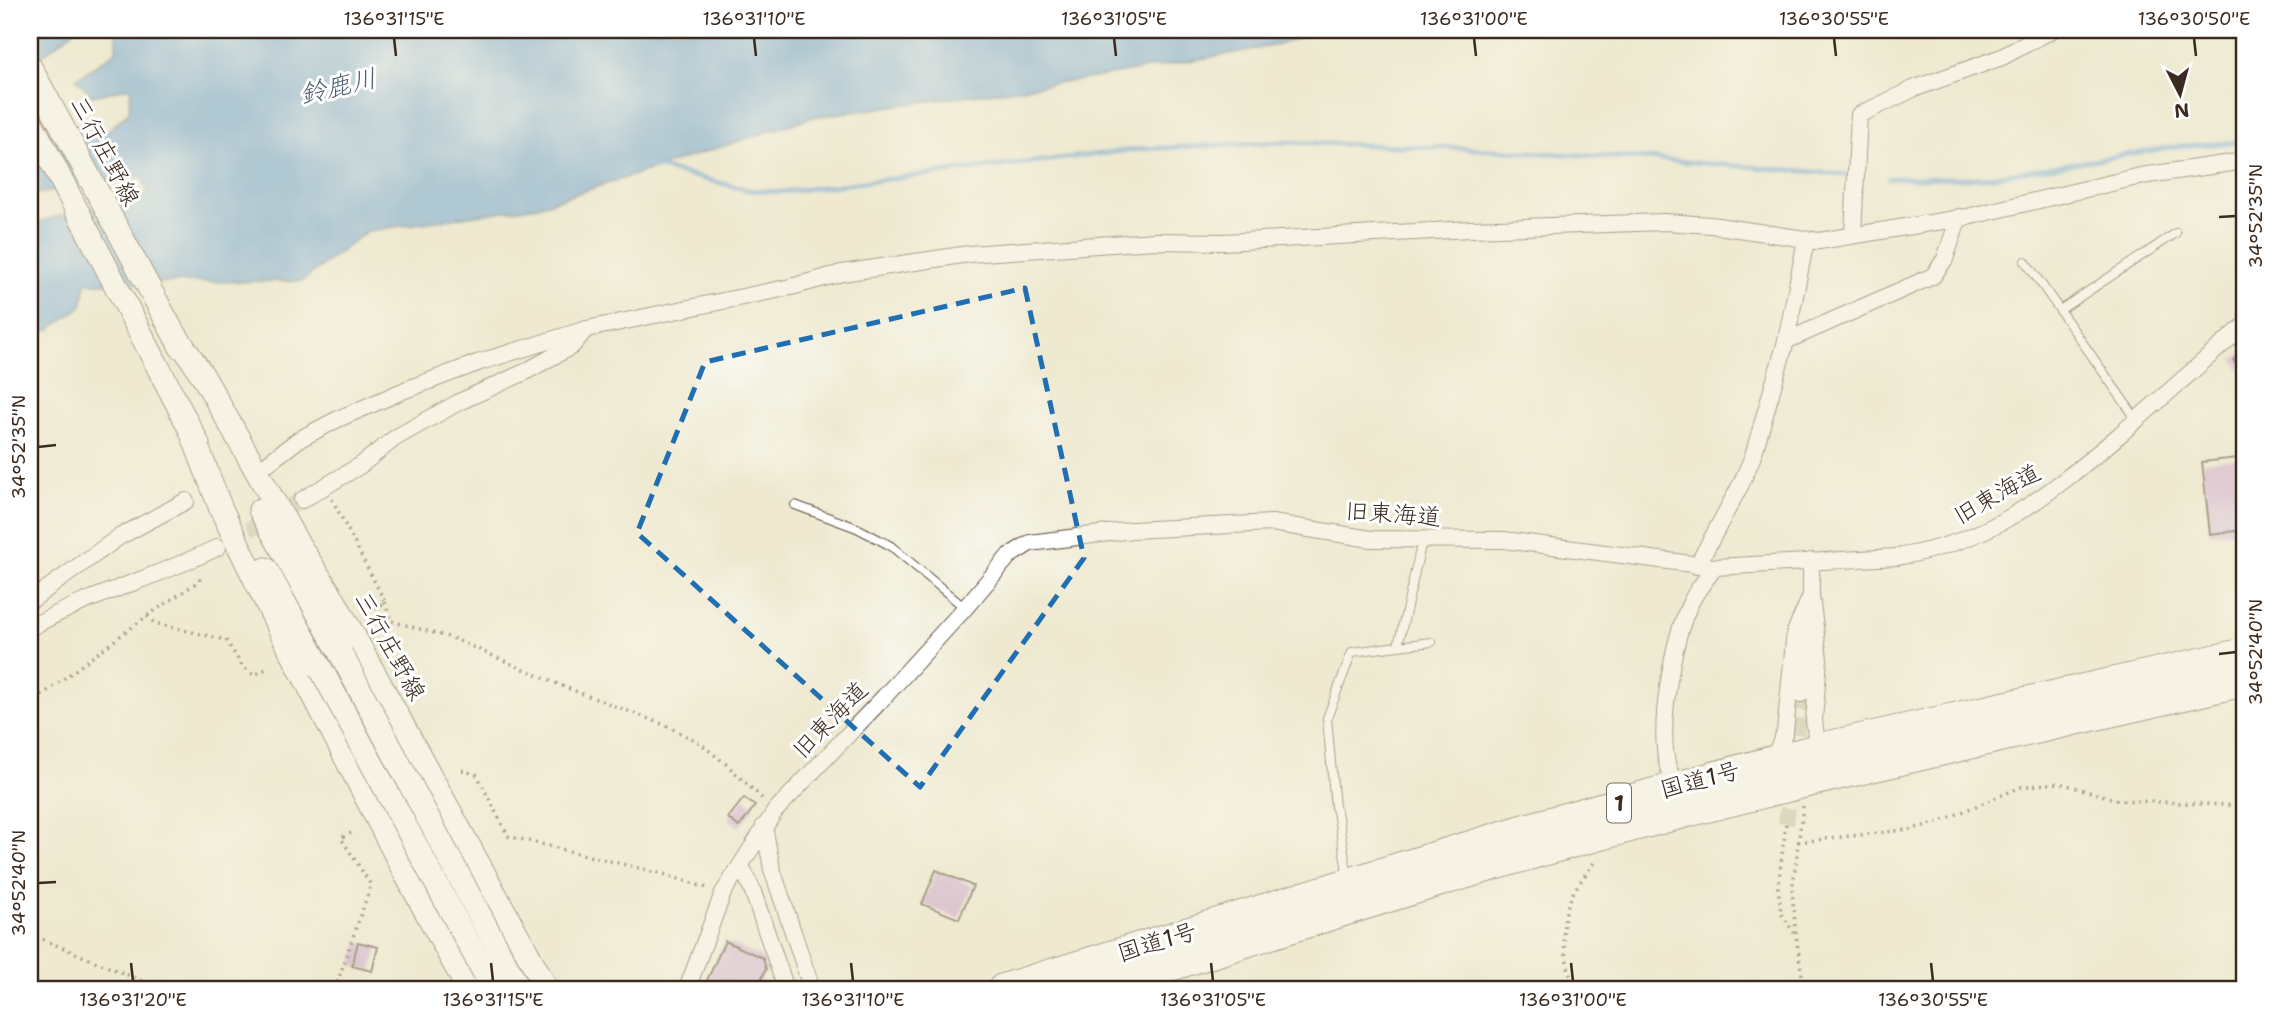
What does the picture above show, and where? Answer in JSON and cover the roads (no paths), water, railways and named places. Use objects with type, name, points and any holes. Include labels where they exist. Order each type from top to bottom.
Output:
[{"type":"highway","name":"国道1号","points":[[1003,989],[1519,831],[1773,760],[2245,653]]},
{"type":"highway","name":"国道1号","points":[[1097,989],[1463,874],[1601,835],[1894,761],[2245,681]]},
{"type":"main road","name":"三行庄野線","points":[[30,67],[175,334],[199,392],[258,477],[334,600],[547,989]]},
{"type":"main road","points":[[30,120],[191,431],[493,989]]},
{"type":"main road","points":[[191,431],[221,509],[270,610],[468,989]]},
{"type":"main road","name":"三行庄野線","points":[[258,477],[341,654],[519,989]]},
{"type":"street","points":[[1853,234],[1859,115],[1913,89],[2002,57],[2052,30]]},
{"type":"street","points":[[258,477],[308,435],[405,390],[480,362],[587,329],[791,287],[842,273],[969,254],[1155,241],[1223,242],[1664,222],[1711,225],[1819,241],[1959,217],[2141,176],[2245,161]]},
{"type":"street","points":[[1786,341],[1933,276],[1945,259],[1959,217]]},
{"type":"street","points":[[1697,566],[1753,456],[1786,341],[1806,240]]},
{"type":"street","name":"旧東海道","points":[[687,989],[723,893],[775,811],[965,608],[1009,556],[1030,543],[1132,530],[1272,523],[1371,539],[1504,540],[1715,567],[1925,553],[1953,545],[1993,528],[2055,489],[2245,325]]},
{"type":"street","points":[[302,500],[361,465],[395,438],[459,402],[525,372],[572,346],[587,329]]},
{"type":"street","points":[[30,601],[119,537],[186,501]]},
{"type":"street","points":[[30,628],[97,596],[218,547]]},
{"type":"street","points":[[1801,694],[1811,596],[1811,561]]},
{"type":"street","points":[[1676,787],[1668,765],[1666,732],[1673,658],[1683,620],[1694,597],[1715,567]]},
{"type":"street","points":[[1811,596],[1819,659],[1814,720],[1816,737],[1825,747]]},
{"type":"street","points":[[1773,760],[1785,732],[1796,632],[1811,596]]},
{"type":"street","points":[[764,826],[772,869],[812,989]]},
{"type":"street","points":[[741,864],[786,989]]},
{"type":"lane","points":[[2060,310],[2176,233]]},
{"type":"lane","points":[[2025,261],[2137,420]]},
{"type":"lane","points":[[795,505],[841,522],[891,546],[965,608]]},
{"type":"lane","points":[[1398,646],[1422,541]]},
{"type":"lane","points":[[1350,883],[1345,869],[1338,811],[1335,807],[1327,718],[1352,652],[1432,642]]},
{"type":"water","points":[[30,30],[75,30],[30,65]]},
{"type":"water","name":"鈴鹿川","points":[[127,30],[1321,30],[1278,45],[1087,79],[813,117],[538,206],[367,231],[302,281],[86,283],[82,306],[49,330],[30,330],[30,224],[149,193],[141,176],[36,194],[30,192],[30,143],[104,134],[129,112],[131,87],[93,96],[76,79],[116,51],[116,35]]},
{"type":"waterway","points":[[653,166],[748,190],[780,192],[1141,149],[1283,142],[1651,159],[1854,175]]},
{"type":"waterway","points":[[1889,178],[1982,178],[2179,146],[2245,142]]},
{"type":"tunnel","points":[[228,542],[302,500]]},
{"type":"tunnel","points":[[1794,758],[1801,694]]},
{"type":"tunnel","points":[[1786,824],[1791,780]]}]
